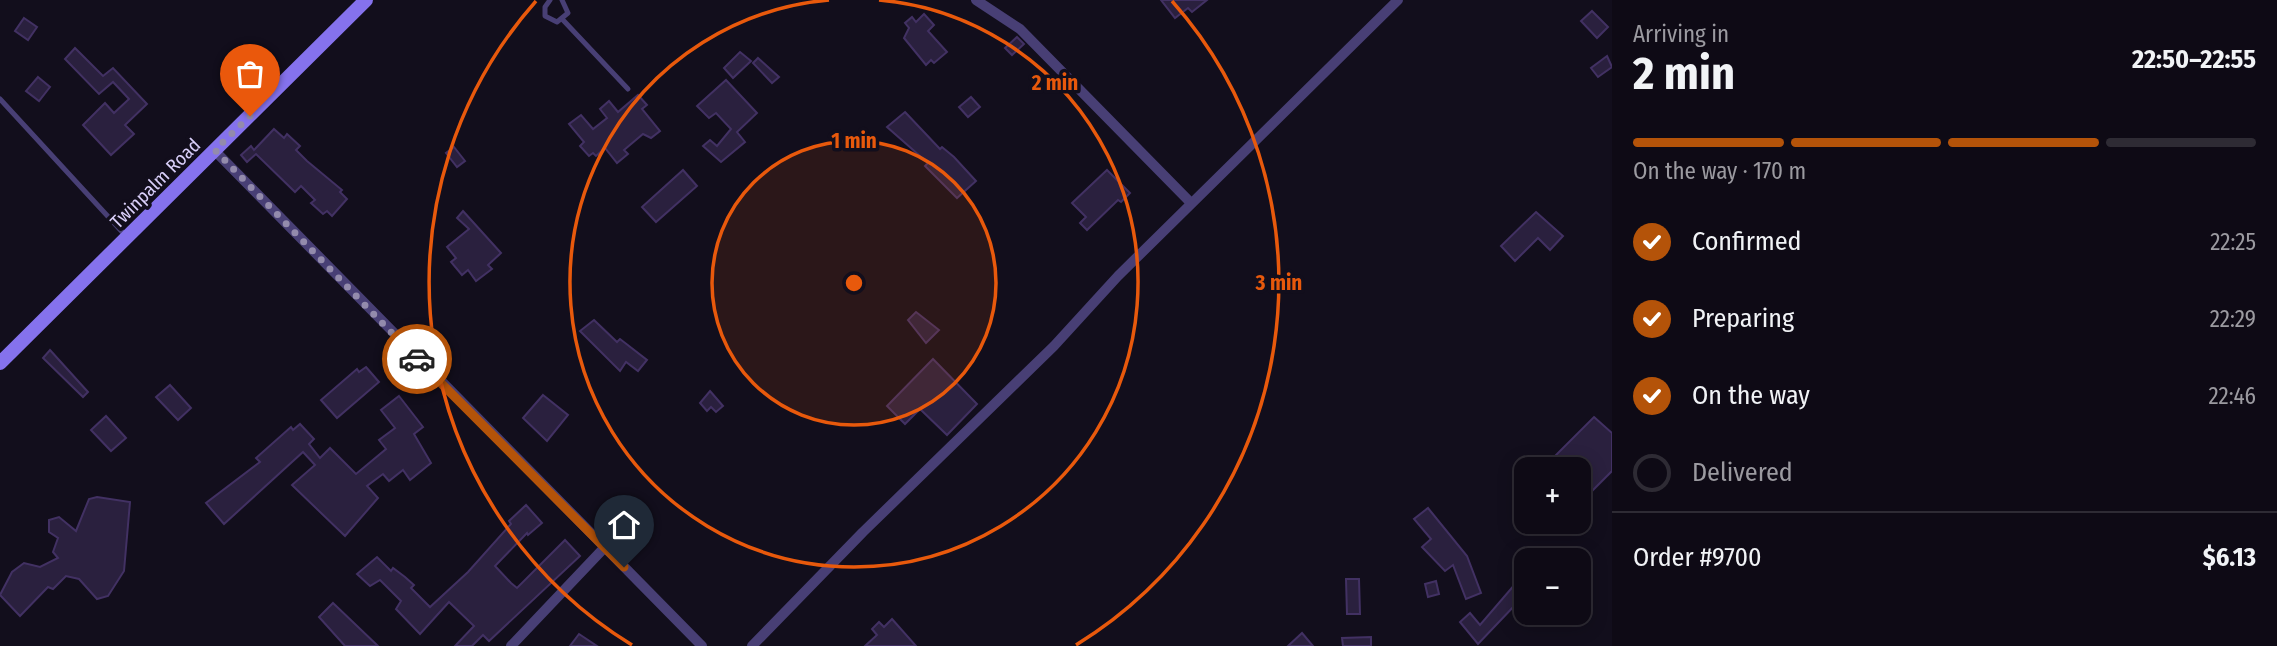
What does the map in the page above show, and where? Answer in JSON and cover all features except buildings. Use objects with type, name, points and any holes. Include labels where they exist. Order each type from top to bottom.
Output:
[{"type":"main road","name":"Twinpalm Road","points":[[2,358],[366,0]]},
{"type":"street","points":[[975,0],[1020,29],[1191,204]]},
{"type":"street","points":[[752,646],[863,532],[1045,355],[1191,204],[1398,0]]},
{"type":"street","points":[[215,150],[702,646]]},
{"type":"street","points":[[511,646],[604,547]]},
{"type":"lane","points":[[547,1],[544,11],[548,19],[558,22],[563,20],[568,8],[562,0]]},
{"type":"lane","points":[[563,20],[628,89]]},
{"type":"lane","points":[[0,99],[127,237]]},
{"type":"way so far","points":[[250,116],[215,150],[417,359]]},
{"type":"route","points":[[417,359],[624,567]]}]
